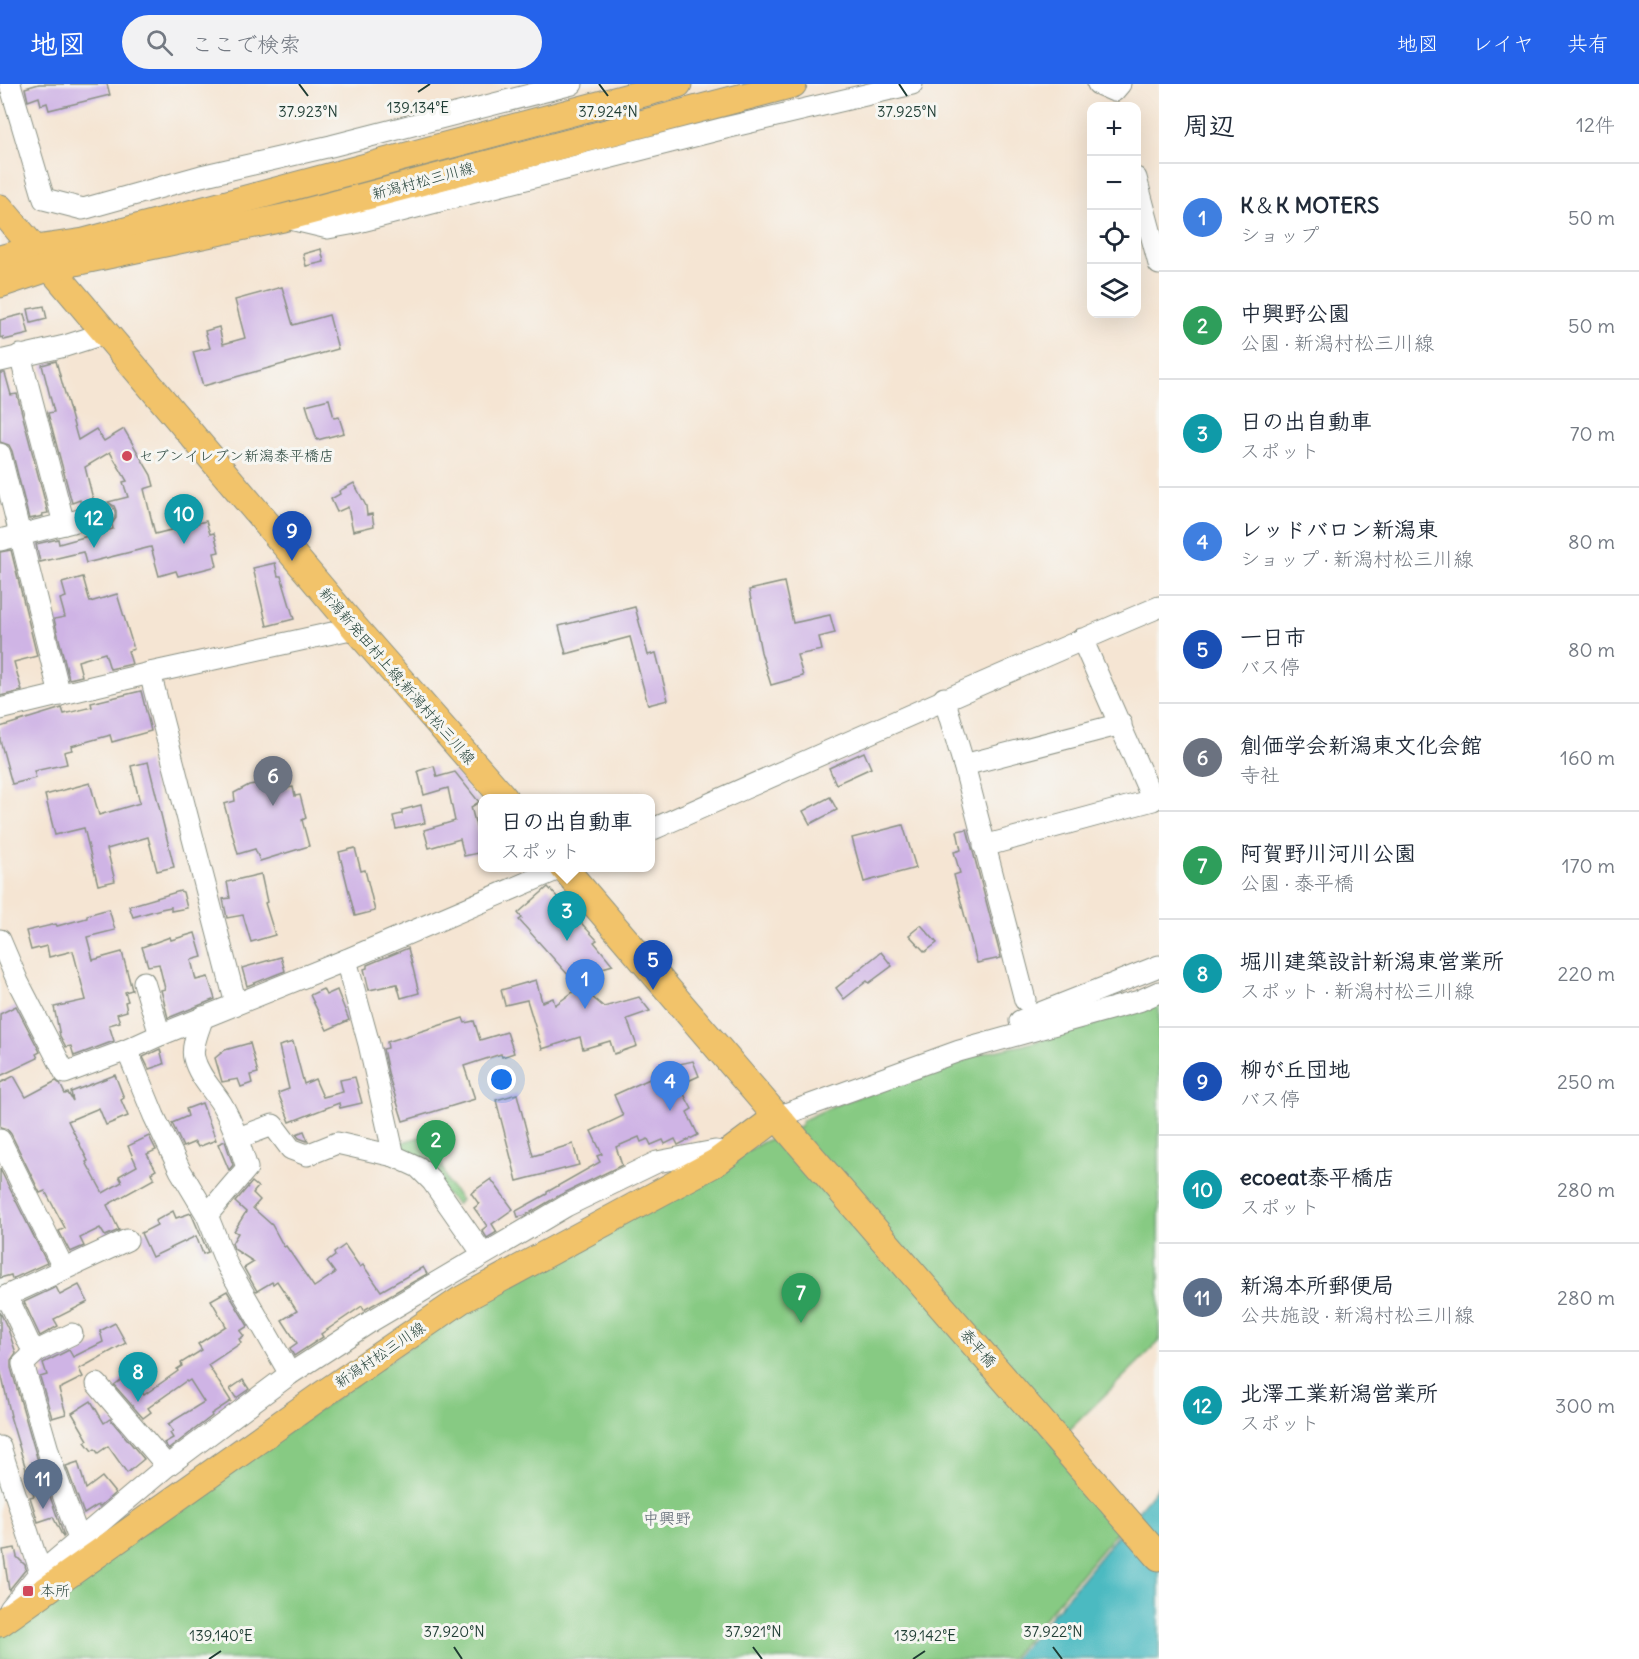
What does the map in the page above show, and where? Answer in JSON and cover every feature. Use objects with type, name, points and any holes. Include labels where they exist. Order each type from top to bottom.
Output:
[{"type":"main road","name":"新潟村松三川線","points":[[44,258],[76,244],[678,84]]},
{"type":"main road","name":"新潟村松三川線","points":[[44,258],[283,218],[793,84]]},
{"type":"main road","name":"新潟新発田村上線;新潟村松三川線","points":[[0,208],[355,628],[500,794]]},
{"type":"main road","points":[[0,259],[44,258]]},
{"type":"main road","points":[[0,285],[44,258]]},
{"type":"main road","points":[[567,872],[777,1117]]},
{"type":"main road","name":"新潟村松三川線","points":[[0,1621],[461,1300],[715,1163],[777,1117]]},
{"type":"main road","name":"泰平橋","points":[[777,1117],[1159,1557]]},
{"type":"street","points":[[10,84],[44,199],[83,208],[201,176],[343,143],[572,84]]},
{"type":"street","points":[[283,218],[328,228],[350,224],[714,131],[912,84]]},
{"type":"street","points":[[191,214],[201,176]]},
{"type":"street","points":[[1141,194],[1159,264]]},
{"type":"street","points":[[64,524],[10,358],[65,346],[106,333]]},
{"type":"street","points":[[0,454],[60,695]]},
{"type":"street","points":[[0,540],[104,514]]},
{"type":"street","points":[[655,828],[888,726],[944,698],[1159,606]]},
{"type":"street","points":[[0,709],[355,628]]},
{"type":"street","points":[[984,846],[1156,807],[1082,639]]},
{"type":"street","points":[[150,673],[236,1004]]},
{"type":"street","points":[[944,698],[964,765],[1025,1000]]},
{"type":"street","points":[[964,765],[1121,724]]},
{"type":"street","points":[[0,940],[18,982],[65,1073],[346,960],[551,872]]},
{"type":"street","points":[[346,960],[369,1044],[393,1156]]},
{"type":"street","points":[[975,1046],[990,1033],[1159,966]]},
{"type":"street","points":[[144,982],[160,1035]]},
{"type":"street","points":[[777,1117],[975,1046],[1139,1001],[1159,992]]},
{"type":"street","points":[[203,1017],[196,1037],[193,1057],[203,1078],[222,1105],[238,1138],[247,1168],[207,1215]]},
{"type":"street","points":[[127,1050],[154,1116],[175,1160],[207,1215],[227,1265],[290,1374]]},
{"type":"street","points":[[238,1138],[273,1125],[291,1149],[308,1155],[337,1143],[393,1156],[418,1167],[432,1181],[483,1254]]},
{"type":"street","points":[[0,1140],[64,1269]]},
{"type":"street","points":[[0,1621],[41,1573],[167,1466],[290,1374],[373,1320],[566,1206],[657,1162],[715,1151],[728,1153]]},
{"type":"street","points":[[37,1351],[29,1343],[4,1298],[126,1240]]},
{"type":"street","points":[[72,1334],[37,1351],[23,1364],[52,1464],[79,1539]]},
{"type":"street","points":[[97,1384],[167,1466]]},
{"type":"street","points":[[0,1447],[41,1573]]},
{"type":"green space","points":[[1159,1001],[1159,1342],[1063,1436],[1131,1515],[1010,1659],[0,1659],[0,1632],[471,1304],[763,1142],[800,1126],[803,1120],[833,1106],[970,1056],[1023,1045],[1087,1027]]},
{"type":"green space","points":[[432,1133],[448,1183],[461,1200],[457,1205],[402,1152],[400,1143]]},
{"type":"water","points":[[1159,1485],[1159,1659],[1013,1659],[1052,1615]]},
{"type":"building","points":[[39,84],[107,84],[110,95],[49,110],[47,103],[41,105],[39,97],[28,101],[25,88]]},
{"type":"building","points":[[321,249],[324,262],[306,266],[303,254]]},
{"type":"building","points":[[282,287],[293,325],[329,315],[338,349],[203,386],[193,352],[210,348],[205,331],[219,327],[223,344],[245,338],[235,300]]},
{"type":"building","points":[[44,306],[47,319],[31,323],[28,309]]},
{"type":"building","points":[[24,314],[29,334],[4,340],[3,337],[0,338],[0,320]]},
{"type":"building","points":[[56,361],[78,440],[96,429],[104,441],[124,429],[151,475],[154,486],[144,489],[155,534],[206,521],[210,534],[214,533],[219,552],[214,553],[217,566],[178,576],[176,571],[159,576],[151,547],[86,563],[83,552],[40,562],[36,544],[58,539],[59,544],[113,529],[112,524],[116,518],[116,511],[114,506],[108,502],[128,497],[123,482],[127,481],[110,452],[85,467],[94,503],[81,507],[80,500],[72,503],[48,413],[54,412],[42,365]]},
{"type":"building","points":[[0,373],[5,373],[11,395],[17,394],[48,513],[42,514],[43,516],[29,519],[12,451],[9,445],[0,442]]},
{"type":"building","points":[[329,399],[334,418],[339,417],[344,433],[317,440],[306,405]]},
{"type":"building","points":[[354,483],[366,506],[367,515],[372,514],[374,526],[353,531],[348,507],[337,512],[331,499],[340,494],[339,491]]},
{"type":"building","points":[[11,550],[37,656],[14,662],[22,691],[0,696],[0,552]]},
{"type":"building","points":[[275,563],[294,619],[267,626],[253,568]]},
{"type":"building","points":[[83,577],[90,602],[117,594],[134,649],[128,651],[132,664],[110,669],[105,653],[78,661],[82,676],[69,679],[54,619],[65,617],[60,599],[66,597],[62,583]]},
{"type":"building","points":[[784,582],[793,623],[830,615],[835,633],[819,637],[822,650],[797,655],[803,676],[771,685],[761,652],[749,590]]},
{"type":"building","points":[[635,607],[648,655],[656,653],[668,700],[648,705],[630,637],[566,654],[559,626]]},
{"type":"building","points":[[141,691],[151,731],[112,742],[110,735],[71,746],[72,750],[64,752],[67,764],[34,771],[36,778],[12,784],[0,740],[0,727],[62,708],[64,714],[92,707],[91,703]]},
{"type":"building","points":[[864,752],[871,768],[836,784],[829,768]]},
{"type":"building","points":[[148,762],[174,867],[157,871],[148,837],[107,849],[115,881],[98,885],[84,828],[55,835],[45,795],[90,783],[99,815],[140,803],[131,766]]},
{"type":"building","points":[[434,766],[437,777],[455,772],[478,801],[471,807],[478,833],[478,853],[464,856],[460,839],[429,848],[424,830],[455,821],[448,788],[424,795],[418,771]]},
{"type":"building","points":[[278,783],[280,789],[293,787],[295,796],[300,795],[306,818],[302,820],[309,846],[260,861],[255,849],[238,854],[224,804],[235,801],[234,793],[249,785]]},
{"type":"building","points":[[830,797],[837,810],[810,824],[803,811]]},
{"type":"building","points":[[421,805],[425,823],[396,829],[393,816],[402,814],[402,810]]},
{"type":"building","points":[[903,825],[916,868],[864,882],[852,838]]},
{"type":"building","points":[[967,829],[1001,958],[977,963],[954,875],[960,873],[954,852],[961,850],[957,831]]},
{"type":"building","points":[[355,848],[361,871],[365,870],[375,911],[355,916],[339,852]]},
{"type":"building","points":[[261,874],[267,902],[265,903],[275,935],[251,942],[243,915],[227,918],[223,899],[230,898],[227,882]]},
{"type":"building","points":[[548,887],[597,940],[594,942],[613,965],[570,977],[519,920],[522,918],[518,913]]},
{"type":"building","points":[[183,892],[187,908],[171,911],[171,907],[133,917],[129,906]]},
{"type":"building","points":[[109,909],[115,930],[87,937],[93,960],[122,952],[132,990],[125,992],[128,1001],[125,1002],[127,1011],[117,1014],[120,1022],[109,1025],[114,1041],[74,1056],[71,1046],[66,1047],[60,1036],[54,1007],[86,1000],[73,951],[49,957],[47,946],[31,950],[26,931],[56,924],[57,926]]},
{"type":"building","points":[[921,925],[937,943],[925,952],[909,935]]},
{"type":"building","points":[[195,933],[202,957],[191,960],[196,980],[208,977],[215,999],[168,1018],[161,990],[165,989],[159,964],[148,966],[142,947],[170,937],[171,940]]},
{"type":"building","points":[[408,948],[419,993],[401,998],[397,984],[369,990],[364,969],[367,965]]},
{"type":"building","points":[[881,952],[892,966],[869,983],[867,981],[844,999],[836,988]]},
{"type":"building","points":[[281,957],[285,971],[247,986],[242,968]]},
{"type":"building","points":[[536,980],[542,1002],[553,998],[555,1005],[580,987],[604,1007],[639,997],[650,1011],[627,1019],[637,1046],[614,1054],[610,1041],[583,1049],[580,1037],[542,1049],[527,1000],[505,1005],[501,990]]},
{"type":"building","points":[[323,989],[326,995],[337,990],[349,1020],[327,1030],[310,995]]},
{"type":"building","points":[[16,1006],[40,1052],[36,1054],[38,1058],[0,1076],[0,1014]]},
{"type":"building","points":[[463,1018],[465,1023],[474,1021],[480,1040],[507,1032],[514,1053],[502,1057],[501,1054],[464,1066],[475,1099],[403,1121],[383,1049],[388,1048],[387,1042]]},
{"type":"building","points":[[293,1042],[304,1084],[315,1079],[323,1097],[343,1092],[340,1080],[355,1077],[362,1103],[340,1108],[339,1103],[290,1122],[278,1093],[289,1089],[279,1046]]},
{"type":"building","points":[[250,1043],[258,1073],[250,1075],[252,1083],[241,1087],[238,1079],[222,1082],[215,1058],[225,1050]]},
{"type":"building","points":[[160,1049],[164,1064],[149,1069],[143,1057]]},
{"type":"building","points":[[693,1061],[699,1076],[679,1085],[692,1109],[687,1112],[698,1135],[678,1145],[675,1139],[665,1144],[663,1140],[651,1145],[648,1139],[641,1142],[639,1137],[616,1147],[622,1165],[518,1217],[516,1211],[600,1162],[597,1156],[602,1154],[591,1131],[623,1116],[614,1095],[654,1077],[652,1070]]},
{"type":"building","points":[[115,1075],[124,1098],[121,1100],[128,1116],[106,1125],[99,1108],[68,1121],[103,1193],[122,1182],[119,1176],[137,1166],[128,1146],[149,1136],[156,1150],[147,1154],[156,1170],[151,1173],[154,1179],[107,1205],[119,1230],[105,1236],[100,1228],[80,1238],[84,1246],[70,1252],[59,1231],[65,1228],[45,1191],[40,1193],[11,1134],[7,1129],[0,1127],[0,1083],[14,1076],[26,1097],[56,1081],[73,1101],[71,1092]]},
{"type":"building","points":[[517,1094],[533,1156],[573,1144],[579,1165],[517,1181],[496,1100]]},
{"type":"building","points":[[202,1103],[216,1140],[198,1147],[195,1142],[183,1147],[172,1123],[188,1116],[186,1109]]},
{"type":"building","points":[[304,1131],[308,1141],[299,1138],[296,1134]]},
{"type":"building","points":[[225,1141],[233,1165],[229,1170],[218,1144]]},
{"type":"building","points":[[0,1169],[47,1263],[12,1279],[11,1275],[0,1278]]},
{"type":"building","points":[[491,1179],[513,1209],[492,1224],[497,1232],[487,1238],[482,1230],[487,1226],[474,1208],[479,1204],[471,1193]]},
{"type":"building","points":[[252,1182],[258,1187],[253,1193],[260,1200],[253,1208],[272,1225],[284,1247],[286,1246],[314,1287],[335,1273],[327,1262],[345,1245],[360,1267],[363,1265],[381,1291],[423,1267],[427,1274],[364,1310],[362,1306],[321,1334],[323,1337],[294,1356],[290,1348],[297,1343],[282,1320],[297,1311],[277,1281],[257,1291],[244,1268],[254,1262],[234,1249],[232,1243],[238,1233],[234,1231],[246,1212],[235,1202]]},
{"type":"building","points":[[173,1211],[176,1218],[191,1213],[208,1252],[203,1254],[196,1236],[152,1257],[141,1233],[157,1225],[155,1221]]},
{"type":"building","points":[[79,1285],[88,1302],[54,1319],[58,1326],[40,1336],[24,1302],[56,1287],[60,1295]]},
{"type":"building","points":[[227,1291],[248,1326],[240,1331],[244,1336],[239,1339],[241,1343],[208,1365],[231,1401],[211,1414],[212,1416],[169,1449],[164,1443],[173,1438],[170,1433],[173,1431],[168,1424],[204,1402],[190,1380],[148,1408],[151,1412],[143,1418],[114,1385],[129,1374],[144,1395],[178,1371],[177,1369],[182,1366],[181,1363],[202,1350],[198,1344],[226,1326],[211,1300]]},
{"type":"building","points":[[0,1312],[16,1353],[11,1360],[11,1368],[63,1537],[53,1517],[38,1522],[30,1497],[34,1496],[10,1416],[0,1369]]},
{"type":"building","points":[[115,1323],[126,1343],[79,1369],[83,1377],[59,1389],[66,1414],[52,1418],[40,1377],[47,1375],[43,1363],[69,1350],[73,1357],[103,1342],[100,1331]]},
{"type":"building","points":[[243,1380],[249,1389],[236,1398],[230,1389]]},
{"type":"building","points":[[91,1401],[104,1423],[110,1419],[144,1459],[127,1473],[108,1446],[98,1453],[95,1449],[92,1451],[85,1442],[88,1440],[72,1413]]},
{"type":"building","points":[[78,1462],[86,1489],[102,1477],[115,1493],[99,1507],[98,1505],[84,1514],[66,1466]]},
{"type":"building","points":[[15,1548],[17,1557],[26,1569],[9,1590],[3,1550]]},
{"type":"place","name":"セブンイレブン新潟泰平橋店","points":[[127,456]]},
{"type":"place","name":"ecoeat泰平橋店","points":[[184,544]]},
{"type":"place","name":"北澤工業新潟営業所","points":[[94,548]]},
{"type":"place","name":"柳が丘団地","points":[[292,561]]},
{"type":"place","name":"創価学会新潟東文化会館","points":[[273,806]]},
{"type":"place","name":"日の出自動車","points":[[567,941]]},
{"type":"place","name":"一日市","points":[[653,990]]},
{"type":"place","name":"K＆K MOTERS","points":[[585,1009]]},
{"type":"place","name":"レッドバロン新潟東","points":[[670,1111]]},
{"type":"place","name":"中興野公園","points":[[436,1170]]},
{"type":"place","name":"阿賀野川河川公園","points":[[801,1323]]},
{"type":"place","name":"堀川建築設計新潟東営業所","points":[[138,1402]]},
{"type":"place","name":"新潟本所郵便局","points":[[43,1509]]},
{"type":"place","name":"本所","points":[[28,1591]]},
{"type":"district","name":"中興野","points":[[667,1518]]}]
